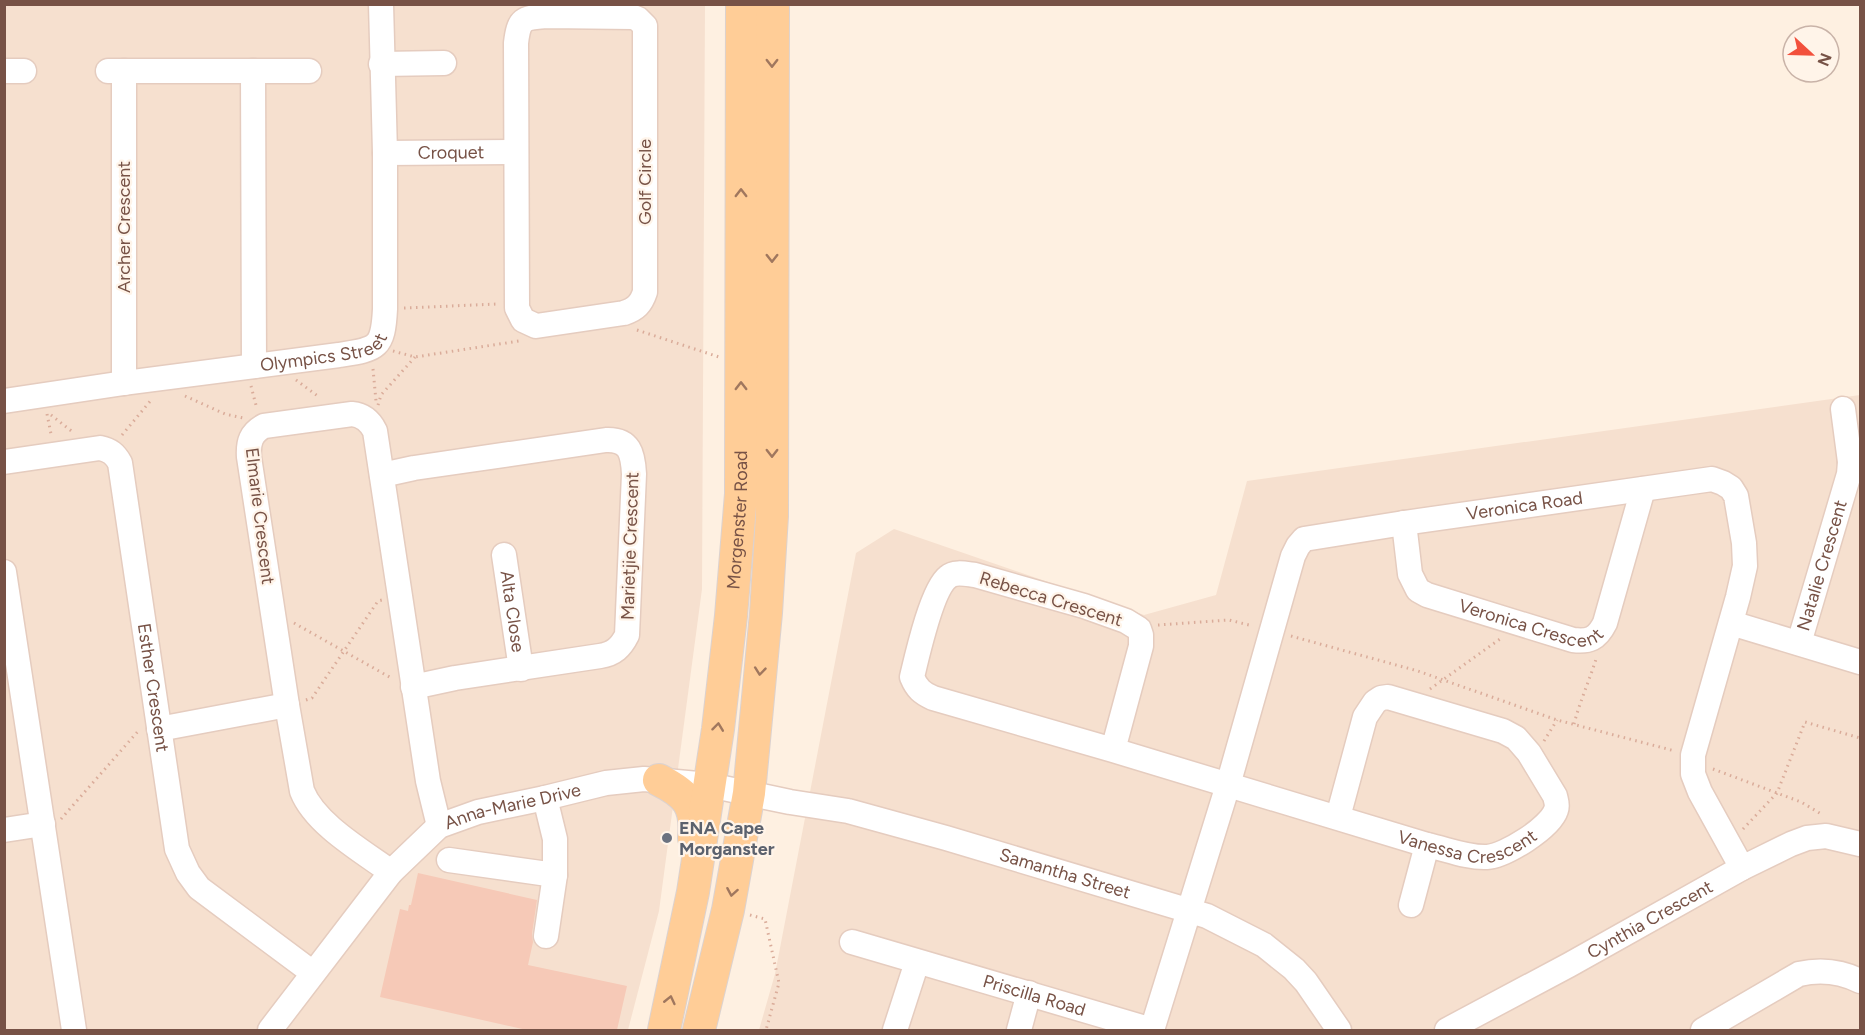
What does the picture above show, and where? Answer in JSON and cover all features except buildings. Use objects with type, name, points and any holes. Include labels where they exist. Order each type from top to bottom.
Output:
[{"type":"main road","name":"Morgenster Road","points":[[664,1030],[693,892],[710,785],[731,616],[741,494],[741,4]]},
{"type":"main road","name":"Morgenster Road","points":[[699,1030],[728,910],[749,793],[766,613],[772,516],[772,4]]},
{"type":"main road","points":[[659,780],[678,789],[685,796],[692,813],[695,826],[690,878],[693,892]]},
{"type":"street","name":"Olympics Street","points":[[4,401],[124,382],[372,349],[381,339],[385,309],[385,153],[381,4]]},
{"type":"street","name":"Golf Circle","points":[[516,303],[516,43],[518,26],[527,18],[547,16],[633,17],[642,21],[646,30],[645,292],[637,308],[624,313],[541,326],[531,325]]},
{"type":"street","points":[[381,64],[444,63]]},
{"type":"street","name":"Archer Crescent","points":[[124,382],[116,71],[309,71]]},
{"type":"street","points":[[253,71],[254,366]]},
{"type":"street","name":"Croquet","points":[[385,153],[516,152]]},
{"type":"street","points":[[516,303],[520,316],[531,325]]},
{"type":"street","name":"Natalie Crescent","points":[[1798,644],[1849,474],[1855,461],[1843,409]]},
{"type":"street","points":[[347,414],[362,417],[372,426],[376,436],[428,781],[439,826]]},
{"type":"street","name":"Elmarie Crescent","points":[[347,414],[269,425],[257,430],[248,446],[249,457],[287,705],[299,776],[307,801],[323,821],[391,872]]},
{"type":"street","name":"Marietjie Crescent","points":[[382,475],[426,466],[606,440],[619,442],[633,458],[627,635],[617,650],[608,655],[413,684]]},
{"type":"street","points":[[4,462],[99,448],[109,450]]},
{"type":"street","name":"Esther Crescent","points":[[109,450],[120,464],[177,849],[188,873],[205,892],[313,973]]},
{"type":"street","name":"Veronica Road","points":[[1152,1030],[1228,784],[1293,556],[1304,539],[1712,479],[1731,488],[1736,496],[1744,543],[1745,566],[1693,755],[1693,774],[1742,868]]},
{"type":"street","name":"Veronica Crescent","points":[[1404,523],[1410,574],[1418,590],[1427,596],[1572,640],[1585,641],[1600,633],[1605,623],[1643,489]]},
{"type":"street","name":"Alta Close","points":[[504,555],[521,669]]},
{"type":"street","points":[[4,572],[74,1030]]},
{"type":"street","name":"Rebecca Crescent","points":[[1113,750],[1141,646],[1141,635],[1138,629],[1126,621],[1084,606],[975,575],[962,573],[950,575],[942,583],[933,603],[912,678],[922,693],[933,698],[1228,784]]},
{"type":"street","name":"Natalie Crescent","points":[[1731,623],[1860,662]]},
{"type":"street","name":"Vanessa Crescent","points":[[1228,784],[1427,845],[1475,857],[1491,857],[1503,853],[1533,835],[1550,821],[1557,808],[1555,796],[1529,753],[1516,738],[1503,731],[1388,697],[1375,702],[1365,717],[1338,817]]},
{"type":"street","points":[[159,729],[287,705]]},
{"type":"street","name":"Anna-Marie Drive","points":[[270,1030],[391,872],[439,826],[478,812],[622,780],[659,780],[710,785]]},
{"type":"street","name":"Samantha Street","points":[[710,785],[790,802],[848,811],[946,838],[1216,920],[1264,945],[1306,982],[1339,1030]]},
{"type":"street","points":[[545,798],[555,839],[555,875],[546,936]]},
{"type":"street","points":[[4,830],[43,824]]},
{"type":"street","name":"Cynthia Crescent","points":[[1447,1030],[1487,1021],[1742,868],[1791,844],[1807,838],[1826,836],[1860,844]]},
{"type":"street","points":[[1411,905],[1427,845]]},
{"type":"street","points":[[449,860],[555,875]]},
{"type":"street","name":"Priscilla Road","points":[[852,942],[1152,1030]]},
{"type":"street","points":[[895,1030],[917,962]]},
{"type":"street","points":[[1716,1027],[1799,974],[1816,970],[1832,971],[1860,981]]},
{"type":"street","points":[[1019,1030],[1029,993]]},
{"type":"path","points":[[385,309],[516,303]]},
{"type":"path","points":[[616,314],[637,330],[722,358]]},
{"type":"path","points":[[372,349],[377,409],[381,395],[415,357],[525,340],[531,325]]},
{"type":"path","points":[[254,366],[249,379],[259,417],[257,430]]},
{"type":"path","points":[[288,375],[334,408],[347,414]]},
{"type":"path","points":[[160,378],[179,393],[216,410],[254,420],[257,430]]},
{"type":"path","points":[[109,450],[160,389],[160,378]]},
{"type":"path","points":[[44,395],[55,454]]},
{"type":"path","points":[[287,705],[312,698],[378,602],[400,597]]},
{"type":"path","points":[[273,617],[282,616],[399,683],[413,684]]},
{"type":"path","points":[[1141,635],[1159,625],[1229,620],[1418,671],[1557,720],[1693,755],[1711,768],[1801,802],[1834,822],[1836,838]]},
{"type":"path","points":[[1411,703],[1514,629],[1516,623]]},
{"type":"path","points":[[1574,724],[1599,653],[1593,638]]},
{"type":"path","points":[[1529,753],[1542,746],[1557,720]]},
{"type":"path","points":[[1729,843],[1777,793],[1805,722],[1860,738]]},
{"type":"path","points":[[43,824],[59,821],[141,729],[159,729]]},
{"type":"path","points":[[745,914],[765,919],[779,983],[766,1030]]},
{"type":"shaded area","points":[[5,5],[705,5],[702,589],[659,911],[628,1030],[5,1030]]},
{"type":"shaded area","points":[[1860,395],[1860,1030],[759,1030],[775,974],[856,553],[894,529],[1144,615],[1216,595],[1247,481]]},
{"type":"place","name":"ENA Cape Morganster","points":[[667,838]]}]
